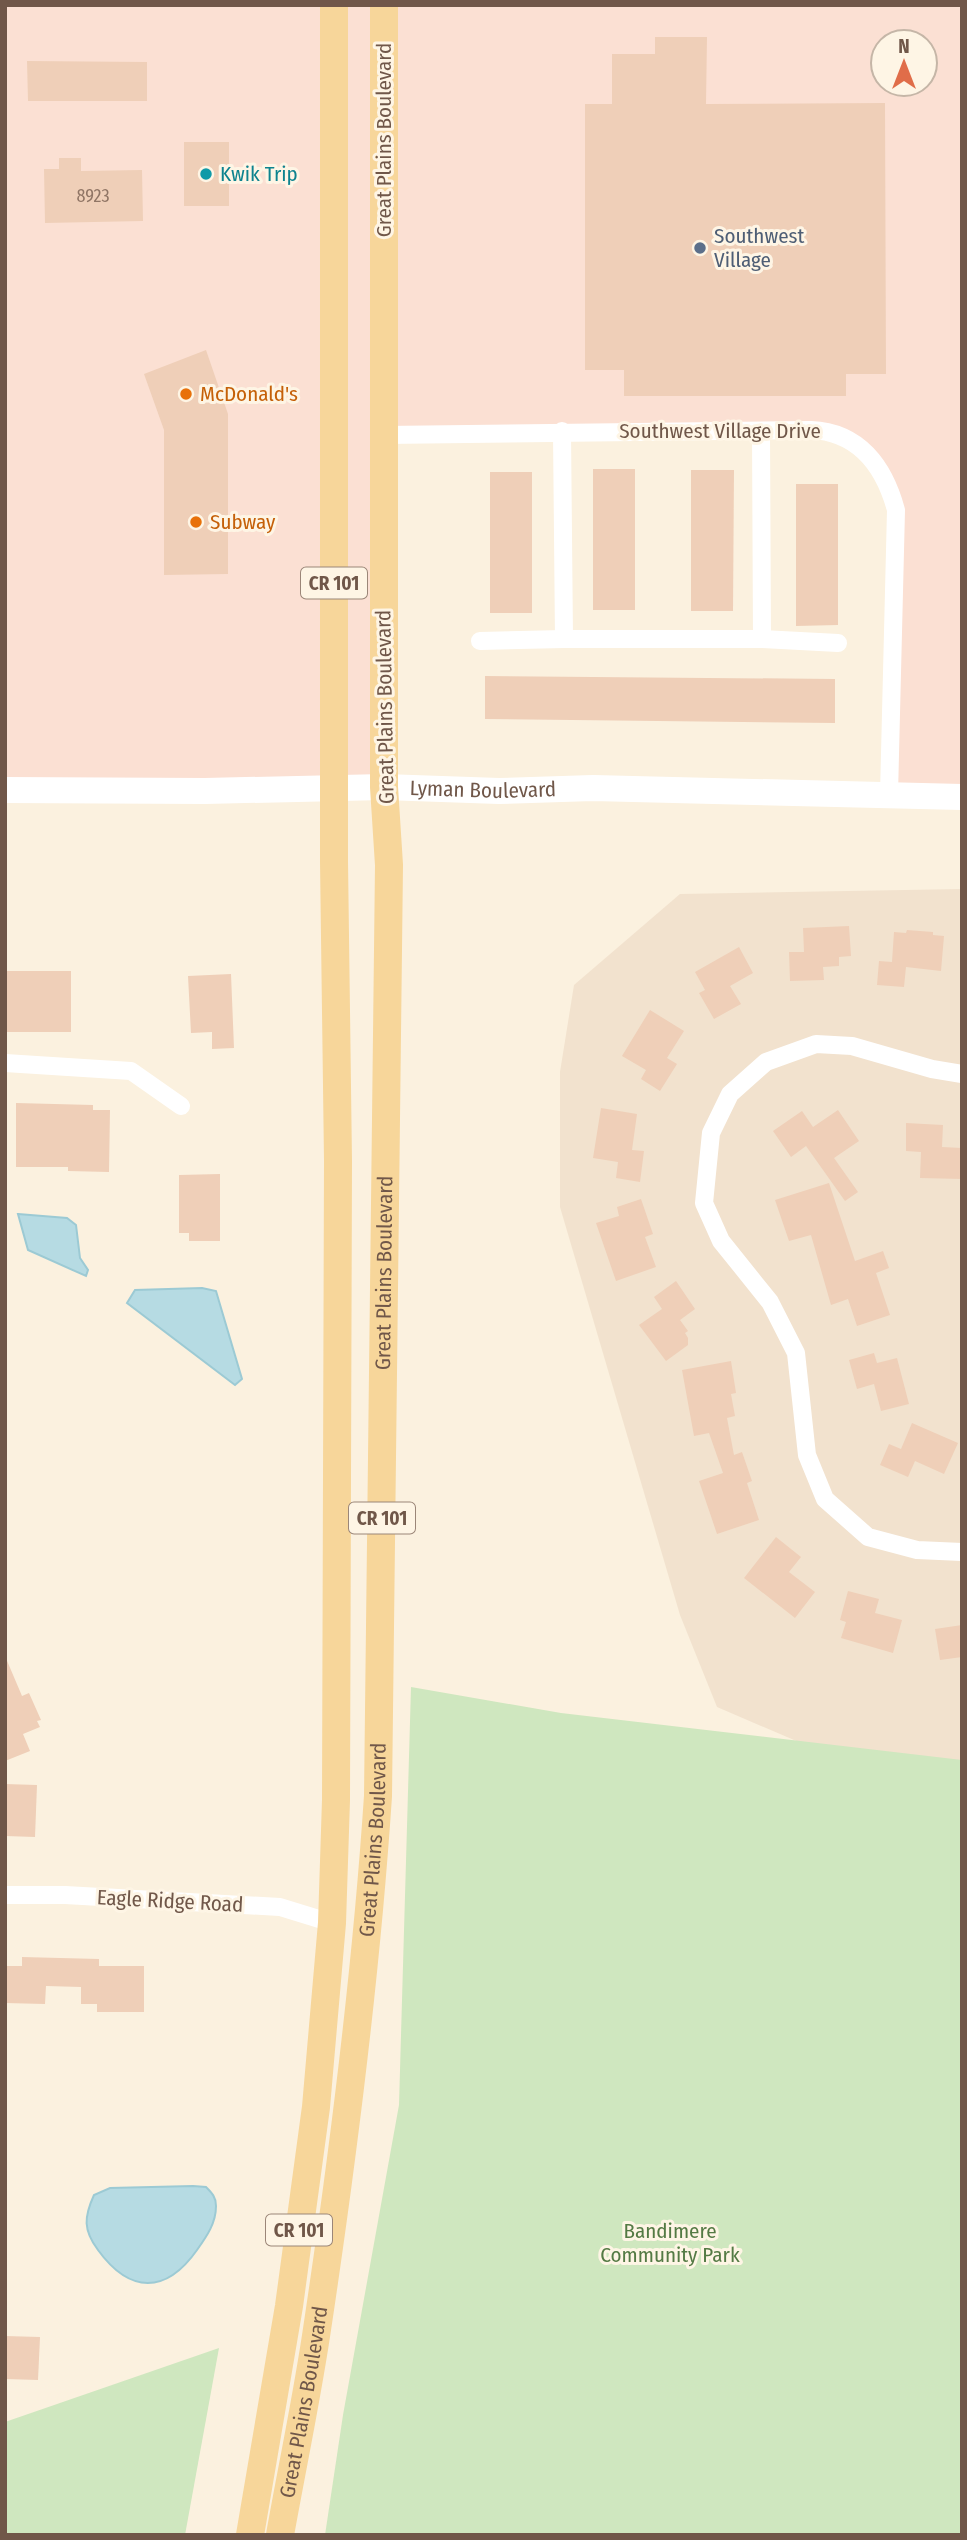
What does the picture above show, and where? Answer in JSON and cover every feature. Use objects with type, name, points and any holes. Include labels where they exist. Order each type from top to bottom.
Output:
[{"type":"main road","name":"Great Plains Boulevard","points":[[250,2535],[289,2306],[311,2147],[332,1923],[336,1800],[338,1202],[334,5]]},
{"type":"main road","name":"Great Plains Boulevard","points":[[280,2535],[316,2336],[348,2108],[369,1925],[378,1796],[389,865],[384,787],[384,5]]},
{"type":"street","name":"Southwest Village Drive","points":[[384,435],[562,431],[830,431],[852,442],[871,458],[891,492],[896,509],[889,795]]},
{"type":"street","points":[[562,431],[564,639]]},
{"type":"street","points":[[761,431],[762,639]]},
{"type":"street","points":[[480,641],[762,639],[838,643]]},
{"type":"street","name":"Lyman Boulevard","points":[[5,790],[384,787],[499,791],[593,788],[962,797]]},
{"type":"street","points":[[962,1074],[932,1069],[852,1046],[816,1044],[766,1062],[730,1094],[711,1133],[704,1203],[721,1241],[769,1302],[796,1353],[807,1455],[825,1499],[868,1537],[917,1550],[962,1552]]},
{"type":"street","points":[[5,1063],[131,1071],[181,1106]]},
{"type":"street","name":"Eagle Ridge Road","points":[[5,1895],[65,1895],[280,1907],[332,1923]]},
{"type":"shaded area","points":[[5,5],[962,5],[962,797],[5,790]],"holes":[[[830,431],[882,474],[896,510],[888,795],[384,787],[384,435]]]},
{"type":"shaded area","points":[[962,889],[962,1761],[801,1743],[717,1707],[680,1615],[560,1207],[560,1072],[574,985],[680,894]]},
{"type":"green space","name":"Bandimere Community Park","points":[[411,1687],[561,1713],[962,1760],[962,2535],[325,2535],[343,2415],[399,2105]]},
{"type":"green space","points":[[219,2348],[185,2535],[5,2535],[5,2422]]},
{"type":"water","points":[[18,1214],[67,1218],[76,1225],[80,1258],[88,1270],[86,1276],[28,1250]]},
{"type":"water","points":[[202,1288],[216,1291],[242,1379],[235,1385],[127,1303],[135,1290]]},
{"type":"water","points":[[206,2187],[213,2195],[216,2206],[213,2224],[197,2250],[173,2275],[148,2283],[135,2281],[110,2264],[93,2243],[87,2223],[88,2210],[94,2195],[110,2188]]},
{"type":"building","points":[[655,37],[707,37],[706,104],[885,103],[886,374],[846,374],[846,396],[624,396],[624,370],[585,370],[585,104],[612,104],[612,54],[655,54]]},
{"type":"building","points":[[27,61],[147,62],[147,101],[28,101]]},
{"type":"building","name":"Kwik Trip","points":[[184,142],[229,142],[229,206],[184,206]]},
{"type":"building","points":[[59,158],[81,158],[81,171],[142,170],[143,221],[45,223],[44,169],[59,169]]},
{"type":"building","points":[[206,350],[228,414],[228,574],[164,575],[164,430],[144,374]]},
{"type":"building","points":[[593,469],[635,469],[635,610],[593,610]]},
{"type":"building","points":[[691,470],[734,470],[733,611],[691,611]]},
{"type":"building","points":[[490,472],[532,472],[532,613],[490,613]]},
{"type":"building","points":[[796,484],[838,484],[838,625],[796,626]]},
{"type":"building","points":[[485,676],[835,679],[835,723],[485,719]]},
{"type":"building","points":[[849,926],[851,956],[839,957],[839,966],[823,967],[824,980],[790,981],[789,952],[804,952],[803,928]]},
{"type":"building","points":[[907,930],[933,932],[933,935],[944,936],[941,971],[906,967],[904,987],[877,985],[879,961],[892,962],[894,932],[906,933]]},
{"type":"building","points":[[739,947],[753,973],[730,986],[741,1004],[714,1019],[699,993],[705,990],[695,972]]},
{"type":"building","points":[[5,971],[71,971],[71,1032],[5,1032]]},
{"type":"building","points":[[231,974],[234,1048],[212,1049],[212,1032],[191,1033],[188,976]]},
{"type":"building","points":[[650,1010],[684,1031],[667,1058],[677,1064],[660,1091],[641,1079],[646,1070],[622,1056]]},
{"type":"building","points":[[16,1103],[93,1105],[93,1110],[110,1110],[109,1172],[68,1171],[68,1167],[16,1167]]},
{"type":"building","points":[[601,1108],[637,1114],[632,1150],[644,1151],[640,1182],[616,1178],[618,1162],[593,1158]]},
{"type":"building","points":[[838,1110],[859,1141],[834,1158],[858,1192],[845,1201],[806,1146],[791,1157],[773,1131],[802,1111],[813,1127]]},
{"type":"building","points":[[906,1123],[943,1125],[942,1147],[962,1148],[962,1179],[920,1178],[921,1152],[906,1151]]},
{"type":"building","points":[[220,1174],[220,1241],[189,1241],[189,1233],[179,1233],[179,1175]]},
{"type":"building","points":[[829,1183],[855,1261],[883,1251],[889,1268],[876,1273],[890,1315],[857,1326],[848,1299],[831,1305],[811,1235],[789,1241],[775,1200]]},
{"type":"building","points":[[641,1199],[653,1234],[645,1237],[656,1267],[616,1281],[596,1223],[619,1216],[617,1207]]},
{"type":"building","points":[[676,1281],[695,1309],[680,1320],[688,1331],[685,1333],[688,1345],[666,1361],[639,1325],[662,1309],[654,1297]]},
{"type":"building","points":[[874,1353],[877,1363],[897,1358],[909,1404],[881,1411],[874,1384],[857,1389],[849,1360]]},
{"type":"building","points":[[731,1361],[736,1393],[731,1394],[735,1416],[727,1418],[734,1455],[742,1452],[752,1481],[747,1483],[759,1520],[717,1534],[699,1481],[723,1473],[709,1433],[694,1436],[682,1370]]},
{"type":"building","points":[[912,1423],[958,1443],[944,1474],[915,1461],[908,1477],[880,1465],[889,1444],[901,1449]]},
{"type":"building","points":[[776,1537],[801,1557],[789,1572],[815,1592],[795,1618],[744,1578]]},
{"type":"building","points":[[848,1591],[879,1599],[875,1613],[902,1620],[893,1653],[841,1638],[846,1622],[840,1620]]},
{"type":"building","points":[[962,1625],[962,1657],[940,1660],[935,1629]]},
{"type":"building","points":[[5,1656],[22,1696],[29,1693],[41,1720],[37,1721],[40,1727],[23,1734],[30,1751],[5,1761]]},
{"type":"building","points":[[5,1784],[37,1785],[35,1837],[5,1836]]},
{"type":"building","points":[[22,1957],[99,1959],[99,1966],[144,1966],[144,2012],[97,2012],[97,2004],[81,2004],[81,1987],[46,1986],[45,2004],[5,2003],[5,1966],[22,1966]]},
{"type":"building","points":[[5,2336],[40,2337],[38,2380],[5,2379]]},
{"type":"place","name":"Kwik Trip","points":[[206,174]]},
{"type":"place","name":"Southwest Village","points":[[700,248]]},
{"type":"place","name":"McDonald's","points":[[186,394]]},
{"type":"place","name":"Subway","points":[[196,522]]}]
